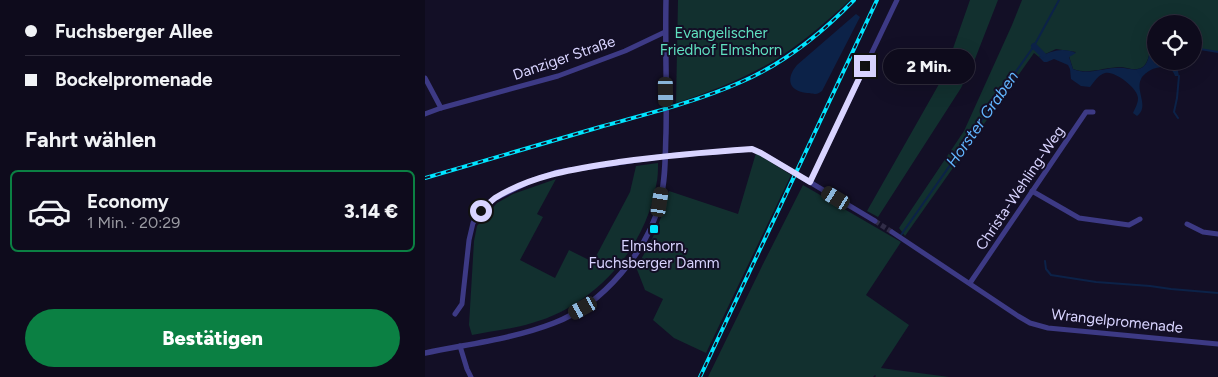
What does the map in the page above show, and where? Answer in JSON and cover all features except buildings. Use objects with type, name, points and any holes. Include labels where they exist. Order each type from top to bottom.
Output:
[{"type":"street","points":[[425,353],[515,335],[557,323],[583,308],[613,283],[636,253],[651,227],[660,202],[664,181],[666,0]]},
{"type":"street","points":[[810,182],[897,0]]},
{"type":"street","name":"Danziger Straße","points":[[425,114],[559,76],[625,51],[665,32]]},
{"type":"street","points":[[425,78],[441,108]]},
{"type":"street","name":"Christa-Wehling-Weg","points":[[970,283],[1086,112],[1093,112]]},
{"type":"street","points":[[455,314],[462,304],[469,240],[473,223],[481,211],[494,199],[533,180],[557,172],[665,156],[752,149],[875,221]]},
{"type":"street","points":[[1032,190],[1079,218],[1129,225],[1139,219]]},
{"type":"street","points":[[1187,224],[1203,232],[1218,234]]},
{"type":"street","name":"Wrangelpromenade","points":[[892,232],[1030,323],[1048,328],[1218,344]]},
{"type":"street","points":[[460,346],[471,377]]},
{"type":"green space","name":"Evangelischer Friedhof Elmshorn","points":[[678,0],[850,0],[808,37],[769,64],[704,94],[676,103]]},
{"type":"green space","points":[[970,0],[998,0],[975,59],[961,88],[878,217],[867,211],[943,77]]},
{"type":"green space","points":[[1022,0],[1218,0],[1218,52],[1202,49],[1202,15],[1147,15],[1147,61],[1139,69],[1115,67],[1079,71],[1073,69],[1069,56],[1076,52],[1056,49],[1039,57],[1034,53],[905,236],[899,228],[964,131]]},
{"type":"green space","points":[[756,153],[791,175],[706,353],[674,338],[653,320],[663,299],[645,290],[636,267],[656,230],[669,191],[738,214]]},
{"type":"green space","points":[[658,163],[656,186],[641,232],[613,272],[596,289],[555,315],[525,325],[472,335],[469,325],[474,241],[477,226],[497,203],[513,194],[556,179],[537,214],[543,217],[520,260],[555,278],[569,250],[593,262],[630,192],[636,166]]},
{"type":"green space","points":[[803,185],[901,242],[866,295],[909,325],[881,368],[949,377],[875,377],[875,375],[873,377],[708,377]]},
{"type":"water","points":[[856,14],[860,17],[822,91],[815,94],[796,90],[790,79],[793,70]]},
{"type":"water","points":[[1062,50],[1076,53],[1069,57],[1073,69],[1085,72],[1118,68],[1136,69],[1147,62],[1147,70],[1151,70],[1144,75],[1140,84],[1142,108],[1137,116],[1133,113],[1138,98],[1137,94],[1130,85],[1119,77],[1114,74],[1105,73],[1098,77],[1090,87],[1081,86],[1071,79],[1068,65],[1054,59],[1044,62],[1039,57]]},
{"type":"water","points":[[1171,70],[1178,70],[1179,76],[1175,76]]},
{"type":"waterway","name":"Horster Graben","points":[[901,235],[1034,46],[1059,0]]},
{"type":"waterway","points":[[1034,46],[1043,55]]},
{"type":"waterway","points":[[1202,49],[1218,52]]},
{"type":"waterway","points":[[1178,118],[1174,112],[1179,76]]},
{"type":"waterway","points":[[1045,261],[1046,269],[1051,275],[1096,282],[1218,293]]},
{"type":"tunnel","points":[[875,221],[892,232]]},
{"type":"railway","points":[[425,178],[671,107],[707,96],[741,82],[773,66],[802,47],[854,0]]},
{"type":"railway","points":[[700,377],[877,0]]},
{"type":"place","name":"Elmshorn, Fuchsberger Damm","points":[[654,229]]},
{"type":"route","points":[[481,211],[494,199],[510,190],[557,172],[665,156],[752,149],[810,182],[865,66]]}]
